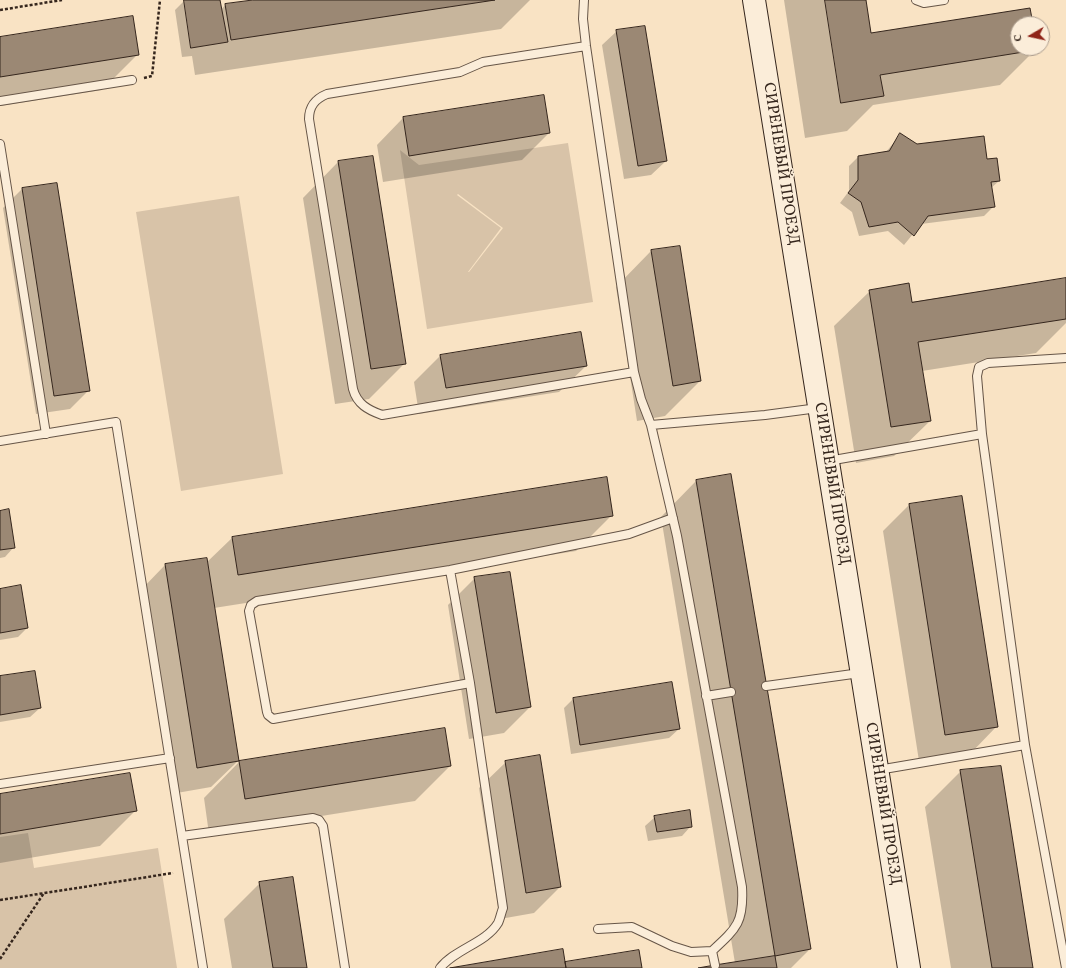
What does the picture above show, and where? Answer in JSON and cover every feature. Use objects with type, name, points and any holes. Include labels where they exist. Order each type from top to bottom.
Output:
[{"type":"main road","name":"СИРЕНЕВЫЙ ПРОЕЗД","points":[[754,0],[908,968]]},
{"type":"lane","points":[[584,0],[583,19],[586,46],[634,372],[641,399],[652,424],[673,518],[742,886],[743,904],[739,922],[731,934],[712,951],[691,952],[678,948],[632,927],[598,929]]},
{"type":"lane","points":[[916,0],[924,3],[944,0]]},
{"type":"lane","points":[[586,46],[483,62],[460,72],[327,94],[319,97],[313,103],[309,111],[309,119],[353,389],[355,397],[360,404],[370,411],[382,415],[634,372]]},
{"type":"lane","points":[[0,101],[132,80]]},
{"type":"lane","points":[[0,144],[46,434]]},
{"type":"lane","points":[[1066,358],[988,363],[979,367],[977,376],[982,434],[1025,744],[1066,968]]},
{"type":"lane","points":[[652,424],[765,415],[819,408]]},
{"type":"lane","points":[[0,441],[116,422],[203,968]]},
{"type":"lane","points":[[828,461],[982,434]]},
{"type":"lane","points":[[470,684],[274,719],[268,716],[265,704],[249,611],[251,605],[253,602],[450,570],[629,534],[673,518]]},
{"type":"lane","points":[[440,968],[446,961],[490,932],[498,923],[503,908],[470,684],[450,570]]},
{"type":"lane","points":[[766,686],[860,673]]},
{"type":"lane","points":[[706,696],[731,692]]},
{"type":"lane","points":[[876,770],[1025,744]]},
{"type":"lane","points":[[0,784],[170,758]]},
{"type":"lane","points":[[182,836],[313,818],[320,820],[323,826],[345,968]]},
{"type":"lane","points":[[712,951],[715,965]]},
{"type":"path","points":[[0,10],[62,0]]},
{"type":"path","points":[[132,80],[152,76],[160,0]]},
{"type":"path","points":[[0,900],[188,871]]},
{"type":"path","points":[[0,959],[45,892]]},
{"type":"shaded area","points":[[568,143],[593,302],[427,329],[400,150],[419,165]],"holes":[[[458,194],[503,228],[468,272],[501,228],[457,195]]]},
{"type":"shaded area","points":[[239,196],[283,474],[181,491],[136,212]]},
{"type":"shaded area","points":[[28,833],[34,868],[158,848],[177,968],[0,968],[0,837]]},
{"type":"building","points":[[184,0],[220,0],[228,42],[191,48]]},
{"type":"building","points":[[253,0],[495,0],[231,40],[225,4]]},
{"type":"building","points":[[825,0],[866,0],[871,33],[1030,8],[1032,16],[1010,16],[1010,54],[880,75],[884,96],[841,103]]},
{"type":"building","points":[[133,16],[139,55],[0,77],[0,37]]},
{"type":"building","points":[[645,26],[667,161],[638,166],[616,30]]},
{"type":"building","points":[[544,95],[550,133],[409,156],[403,117]]},
{"type":"building","points":[[900,133],[917,144],[984,136],[987,159],[997,158],[1000,181],[991,182],[995,207],[928,216],[914,236],[898,222],[869,227],[861,202],[848,193],[858,180],[858,156],[889,151]]},
{"type":"building","points":[[373,156],[406,364],[371,369],[338,161]]},
{"type":"building","points":[[57,183],[90,391],[54,396],[22,188]]},
{"type":"building","points":[[680,246],[701,381],[673,386],[651,250]]},
{"type":"building","points":[[1066,278],[1066,319],[918,342],[931,421],[891,427],[869,290],[909,283],[912,302]]},
{"type":"building","points":[[581,332],[587,366],[446,388],[440,355]]},
{"type":"building","points":[[731,474],[811,949],[775,956],[696,480]]},
{"type":"building","points":[[607,477],[613,516],[238,575],[232,537]]},
{"type":"building","points":[[962,496],[998,727],[945,735],[909,504]]},
{"type":"building","points":[[9,509],[15,548],[0,550],[0,511]]},
{"type":"building","points":[[207,558],[239,761],[197,768],[165,564]]},
{"type":"building","points":[[510,572],[531,707],[496,713],[474,577]]},
{"type":"building","points":[[21,585],[28,628],[0,633],[0,589]]},
{"type":"building","points":[[35,671],[41,708],[0,715],[0,676]]},
{"type":"building","points":[[672,682],[680,729],[580,745],[573,698]]},
{"type":"building","points":[[445,728],[451,766],[245,799],[239,761]]},
{"type":"building","points":[[540,755],[561,887],[526,893],[505,761]]},
{"type":"building","points":[[1001,766],[1033,968],[992,968],[960,770]]},
{"type":"building","points":[[130,773],[137,811],[0,834],[0,794]]},
{"type":"building","points":[[690,810],[692,827],[657,832],[654,816]]},
{"type":"building","points":[[293,877],[307,968],[273,968],[259,882]]},
{"type":"building","points":[[563,949],[566,968],[450,968]]},
{"type":"building","points":[[639,950],[642,968],[566,968],[565,962]]},
{"type":"building","points":[[775,956],[777,968],[698,968],[715,965]]}]
